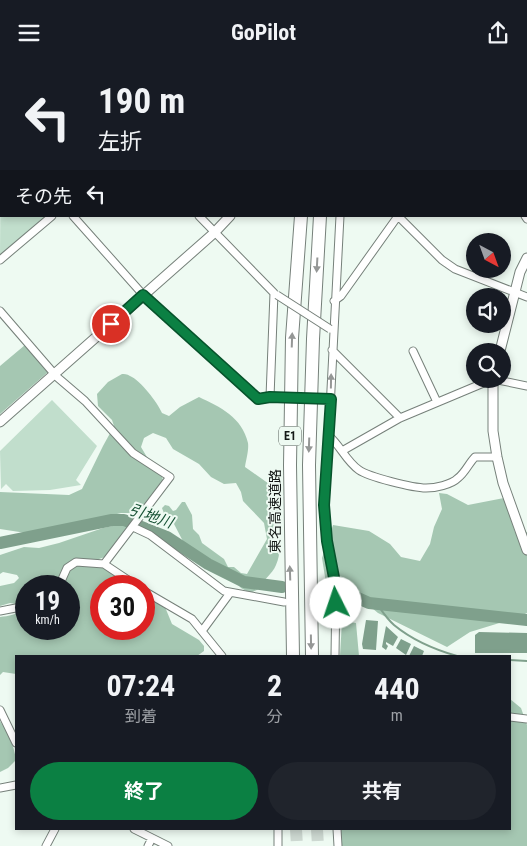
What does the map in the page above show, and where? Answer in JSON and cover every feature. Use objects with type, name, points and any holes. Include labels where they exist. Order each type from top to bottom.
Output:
[{"type":"highway","name":"東名高速道路","points":[[292,655],[290,475],[292,347],[301,217]]},
{"type":"highway","name":"E1","points":[[312,655],[309,465],[313,339],[320,217]]},
{"type":"street","points":[[0,260],[51,217]]},
{"type":"street","points":[[74,217],[143,295],[258,399],[329,399]]},
{"type":"street","points":[[200,217],[276,294],[332,330]]},
{"type":"street","points":[[0,422],[214,233],[229,217]]},
{"type":"street","points":[[335,655],[336,588],[327,541],[324,505],[332,330],[340,217]]},
{"type":"street","points":[[334,301],[341,296],[397,217]]},
{"type":"street","points":[[399,217],[442,260],[455,269],[527,297]]},
{"type":"street","points":[[502,343],[520,272],[527,258]]},
{"type":"street","points":[[272,398],[276,294]]},
{"type":"street","points":[[0,311],[57,377],[85,401],[133,453],[170,477],[104,564]]},
{"type":"street","points":[[332,350],[400,418]]},
{"type":"street","points":[[413,351],[437,403]]},
{"type":"street","points":[[511,383],[527,386]]},
{"type":"street","points":[[342,451],[400,418],[472,388]]},
{"type":"street","points":[[493,388],[493,431],[497,457],[506,492],[527,550]]},
{"type":"street","points":[[328,435],[359,470],[369,475],[425,488],[436,487],[459,478],[475,457],[497,457]]},
{"type":"street","points":[[133,527],[150,535],[224,591],[284,602]]},
{"type":"street","points":[[64,575],[67,567],[76,562],[104,564],[120,575]]},
{"type":"street","points":[[202,631],[230,593]]},
{"type":"street","points":[[155,597],[192,619],[214,649],[221,655]]},
{"type":"street","points":[[0,611],[15,608]]},
{"type":"street","points":[[0,710],[15,741]]},
{"type":"street","points":[[511,717],[527,719]]},
{"type":"street","points":[[0,788],[15,785]]},
{"type":"street","points":[[46,846],[54,830]]},
{"type":"street","points":[[136,830],[168,846]]},
{"type":"street","points":[[278,830],[278,846]]},
{"type":"street","points":[[337,830],[338,846]]},
{"type":"street","points":[[148,846],[152,838]]},
{"type":"shaded area","points":[[0,217],[46,217],[1,256]]},
{"type":"shaded area","points":[[25,345],[48,372],[0,414],[0,366]]},
{"type":"shaded area","points":[[122,374],[129,375],[139,382],[153,398],[162,413],[169,416],[180,407],[199,397],[222,409],[241,426],[248,443],[245,467],[279,491],[280,495],[278,560],[259,589],[250,593],[241,588],[227,572],[209,561],[202,554],[186,547],[174,524],[166,519],[162,508],[165,505],[169,506],[173,511],[182,502],[185,502],[192,515],[193,529],[199,535],[202,543],[224,559],[228,567],[234,567],[241,573],[247,574],[267,539],[264,523],[243,501],[236,483],[224,484],[211,477],[199,464],[173,449],[166,438],[153,433],[144,438],[141,447],[154,469],[162,475],[163,482],[139,513],[121,513],[57,529],[26,533],[0,529],[0,492],[69,495],[82,489],[114,426],[112,420],[98,406],[97,394],[108,382]]},
{"type":"shaded area","points":[[52,400],[97,446],[76,480],[81,485],[50,490],[13,491],[6,484],[1,489],[0,451]]},
{"type":"shaded area","points":[[439,493],[447,494],[468,505],[504,498],[515,532],[527,532],[527,613],[470,632],[447,647],[378,613],[372,608],[328,596],[322,558],[333,525],[369,531],[390,544],[401,557],[420,561],[430,544],[434,527],[442,509]]},
{"type":"shaded area","points":[[122,524],[129,526],[108,556],[99,559],[98,562],[120,575],[90,575],[90,640],[155,640],[155,599],[165,607],[172,624],[199,640],[204,646],[204,651],[198,655],[15,655],[15,674],[3,672],[0,675],[0,617],[15,614],[15,640],[80,640],[80,575],[17,575],[3,572],[0,574],[0,555],[24,547],[39,548],[103,528]]},
{"type":"shaded area","points":[[14,583],[15,604],[10,603],[0,606],[0,586]]},
{"type":"shaded area","points":[[366,620],[378,621],[376,650],[363,649],[362,644]]},
{"type":"shaded area","points":[[342,621],[356,623],[359,655],[340,655]]},
{"type":"shaded area","points":[[386,626],[398,637],[393,646],[386,642],[388,646],[386,650],[382,647]]},
{"type":"shaded area","points":[[479,632],[527,633],[527,653],[475,653],[475,635]]},
{"type":"shaded area","points":[[401,639],[411,644],[406,655],[396,648]]},
{"type":"shaded area","points":[[414,646],[424,651],[422,655],[410,655]]},
{"type":"shaded area","points":[[511,700],[521,708],[527,725],[527,846],[341,846],[341,830],[511,830]]},
{"type":"shaded area","points":[[0,721],[14,749],[15,761],[8,768],[0,772]]},
{"type":"waterway","name":"引地川","points":[[0,543],[112,520],[124,520],[167,537],[208,564],[244,582],[282,587]]},
{"type":"waterway","name":"引地川","points":[[341,594],[351,595],[369,603],[527,620]]},
{"type":"waterway","points":[[377,604],[391,623],[408,635],[454,655]]},
{"type":"waterway","points":[[511,660],[527,661]]},
{"type":"tunnel","points":[[296,830],[297,846]]},
{"type":"tunnel","points":[[317,830],[318,846]]},
{"type":"route","points":[[111,324],[143,295],[258,399],[270,397],[331,399],[324,505],[327,541],[336,588],[336,603]]}]
